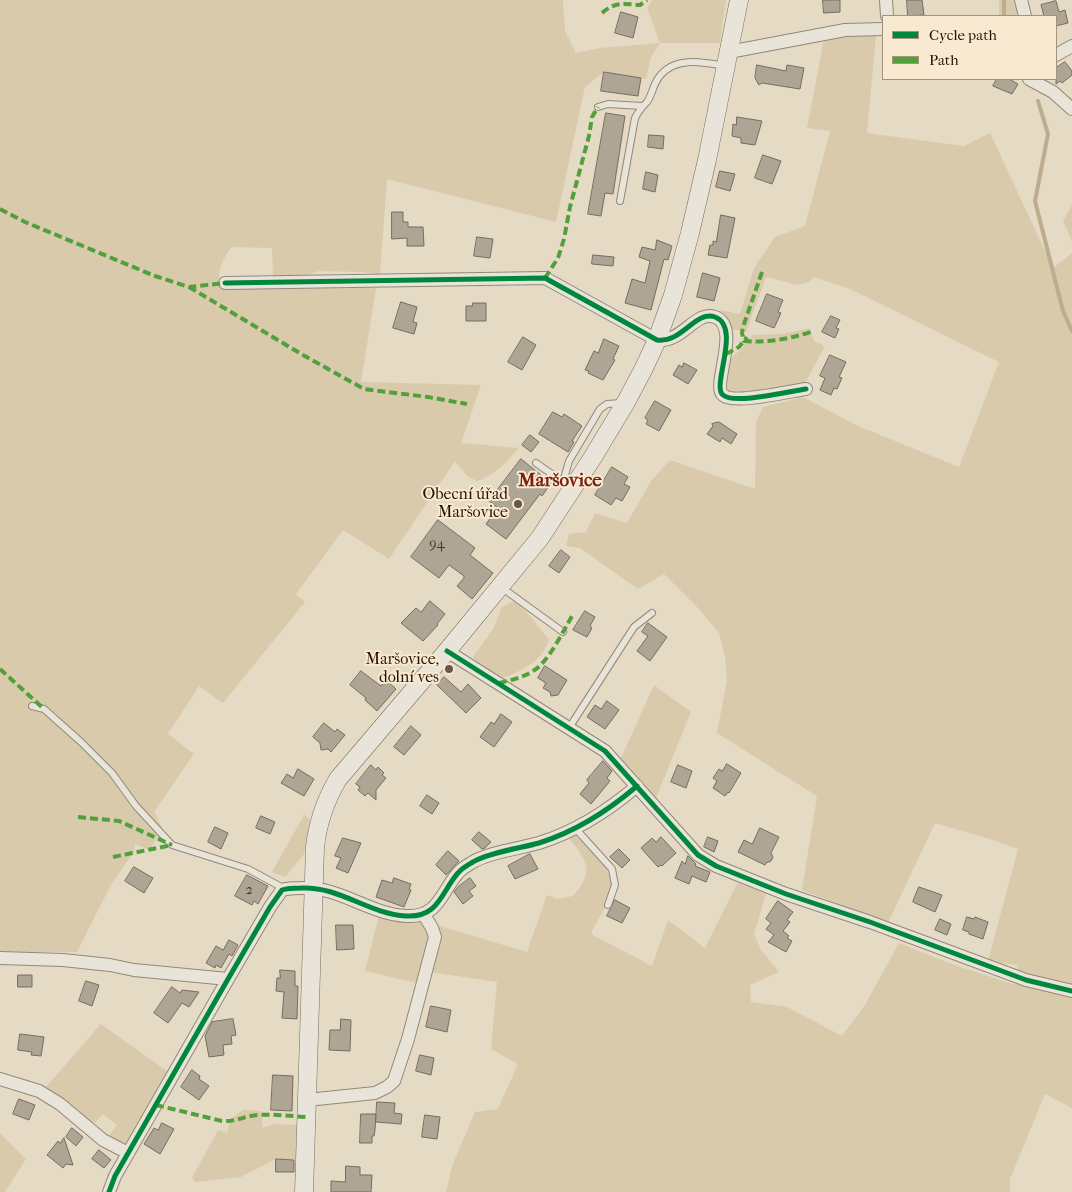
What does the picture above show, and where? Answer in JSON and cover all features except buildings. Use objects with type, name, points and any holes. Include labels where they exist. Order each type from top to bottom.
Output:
[{"type":"main road","points":[[304,1192],[317,826],[328,795],[355,759],[540,538],[568,486],[626,402],[657,340],[673,295],[707,160],[739,0]]},
{"type":"street","points":[[886,0],[887,15]]},
{"type":"street","points":[[1021,0],[1025,15]]},
{"type":"street","points":[[728,59],[845,30],[882,29]]},
{"type":"street","points":[[1057,54],[1072,46]]},
{"type":"street","points":[[1031,80],[1053,92],[1072,109]]},
{"type":"street","points":[[225,284],[544,278],[657,340],[671,340],[695,322],[704,317],[713,316],[724,324],[726,354],[720,380],[720,392],[723,396],[732,399],[746,399],[806,389]]},
{"type":"street","points":[[447,651],[605,751],[698,855],[716,866],[786,894],[870,922],[1026,980],[1072,991]]},
{"type":"street","points":[[109,1192],[115,1176],[228,979],[270,907],[285,888],[314,887],[328,890],[385,912],[407,916],[424,915],[439,902],[458,873],[476,860],[541,843],[575,828],[623,798],[637,786]]},
{"type":"street","points":[[307,1100],[375,1093],[394,1081],[435,937],[424,915]]},
{"type":"street","points":[[0,958],[63,960],[110,965],[134,970],[228,979]]},
{"type":"street","points":[[0,1079],[39,1091],[60,1104],[103,1140],[128,1153]]},
{"type":"lane","points":[[620,201],[635,118],[642,106],[647,102],[658,79],[665,71],[680,63],[728,59]]},
{"type":"lane","points":[[598,107],[608,104],[642,106]]},
{"type":"lane","points":[[536,463],[568,486]]},
{"type":"lane","points":[[500,586],[563,632]]},
{"type":"lane","points":[[569,728],[634,627],[652,613]]},
{"type":"lane","points":[[32,706],[44,709],[81,742],[112,773],[136,806],[172,845],[248,869],[285,888]]},
{"type":"lane","points":[[575,828],[612,869],[615,885],[608,905]]},
{"type":"shaded area","points":[[0,0],[563,0],[565,31],[576,53],[600,48],[660,43],[651,57],[646,79],[604,72],[585,87],[556,222],[387,179],[380,274],[319,271],[303,276],[273,276],[272,248],[231,247],[221,267],[219,277],[221,289],[376,288],[361,382],[481,385],[461,443],[519,448],[495,471],[477,481],[467,476],[455,461],[389,559],[343,530],[296,594],[305,602],[223,703],[199,686],[168,734],[194,754],[154,812],[163,829],[149,850],[135,844],[134,852],[112,883],[77,952],[0,952]]},
{"type":"shaded area","points":[[652,0],[726,0],[720,43],[660,43],[647,8]]},
{"type":"shaded area","points":[[999,0],[1016,0],[1020,15],[999,15]]},
{"type":"shaded area","points":[[876,35],[867,133],[964,146],[990,133],[1053,268],[1072,253],[1072,1108],[1045,1094],[1010,1179],[1010,1192],[446,1192],[452,1166],[475,1112],[498,1109],[518,1064],[491,1049],[497,982],[430,972],[438,936],[437,925],[527,952],[547,895],[557,899],[573,896],[584,879],[586,867],[584,860],[569,838],[575,835],[600,861],[609,876],[611,884],[611,892],[605,908],[591,934],[652,966],[668,920],[705,948],[738,882],[766,894],[754,934],[761,950],[779,972],[750,985],[751,1002],[787,1007],[842,1036],[865,1005],[899,943],[957,966],[1016,985],[1018,965],[988,961],[1018,849],[935,823],[888,923],[802,890],[817,796],[717,733],[727,680],[725,657],[719,633],[699,609],[664,574],[638,589],[580,548],[566,546],[569,534],[586,532],[595,513],[627,523],[651,481],[670,460],[755,489],[756,422],[763,407],[803,397],[858,426],[959,467],[999,362],[850,289],[813,277],[809,282],[797,285],[766,277],[746,332],[732,329],[720,310],[740,314],[754,268],[775,237],[805,226],[830,131],[807,128],[824,39]]},
{"type":"shaded area","points":[[1072,205],[1072,241],[1063,221]]},
{"type":"shaded area","points":[[810,328],[814,341],[825,346],[804,385],[784,386],[752,393],[733,392],[725,389],[727,363],[752,335],[782,334]]},
{"type":"shaded area","points":[[513,601],[528,614],[549,639],[546,647],[537,659],[518,672],[503,678],[480,667],[473,657],[493,629],[502,607]]},
{"type":"shaded area","points":[[654,685],[691,712],[656,798],[621,758]]},
{"type":"shaded area","points":[[304,815],[310,819],[304,854],[285,877],[272,872]]},
{"type":"shaded area","points":[[379,915],[406,921],[420,921],[429,930],[430,937],[416,983],[365,971]]},
{"type":"shaded area","points":[[101,1024],[168,1072],[129,1142],[123,1144],[111,1138],[110,1134],[117,1125],[103,1114],[96,1122],[91,1123],[46,1087]]},
{"type":"shaded area","points":[[243,1110],[261,1111],[263,1128],[273,1124],[298,1125],[297,1159],[276,1159],[241,1177],[195,1182],[192,1178],[218,1130],[227,1133],[230,1119]]},
{"type":"shaded area","points":[[0,1133],[26,1159],[5,1192],[0,1192]]},
{"type":"waterway","points":[[1004,0],[1004,15]]},
{"type":"waterway","points":[[1038,101],[1048,134],[1035,201],[1063,311],[1072,331]]},
{"type":"marked path","points":[[602,13],[616,5],[640,5],[647,0]]},
{"type":"marked path","points":[[545,278],[558,258],[564,239],[592,117],[598,107]]},
{"type":"marked path","points":[[0,209],[25,222],[155,276],[189,287],[225,283]]},
{"type":"marked path","points":[[762,272],[743,327],[744,341],[778,340],[811,332]]},
{"type":"marked path","points":[[189,287],[364,389],[467,404]]},
{"type":"marked path","points":[[726,354],[739,347],[747,337]]},
{"type":"marked path","points":[[499,683],[523,676],[541,665],[572,616]]},
{"type":"marked path","points":[[0,669],[44,709]]},
{"type":"marked path","points":[[78,817],[119,821],[172,845]]},
{"type":"marked path","points":[[113,857],[172,845]]},
{"type":"marked path","points":[[156,1105],[222,1121],[258,1115],[306,1117]]},
{"type":"cycle path","points":[[225,283],[545,278],[657,340],[666,340],[674,337],[701,318],[715,317],[723,323],[726,332],[720,389],[723,395],[729,398],[750,398],[806,389]]},
{"type":"cycle path","points":[[447,651],[605,751],[698,855],[716,866],[786,894],[870,922],[1026,980],[1072,991]]},
{"type":"cycle path","points":[[109,1192],[115,1176],[270,907],[282,890],[293,888],[328,891],[392,914],[417,916],[426,913],[432,908],[452,880],[469,864],[487,856],[539,843],[565,833],[603,812],[637,786]]},
{"type":"place","name":"Obecní úřad Maršovice","points":[[518,504]]},
{"type":"place","name":"Maršovice, dolní ves","points":[[449,669]]},
{"type":"district","name":"Maršovice","points":[[560,481]]}]
